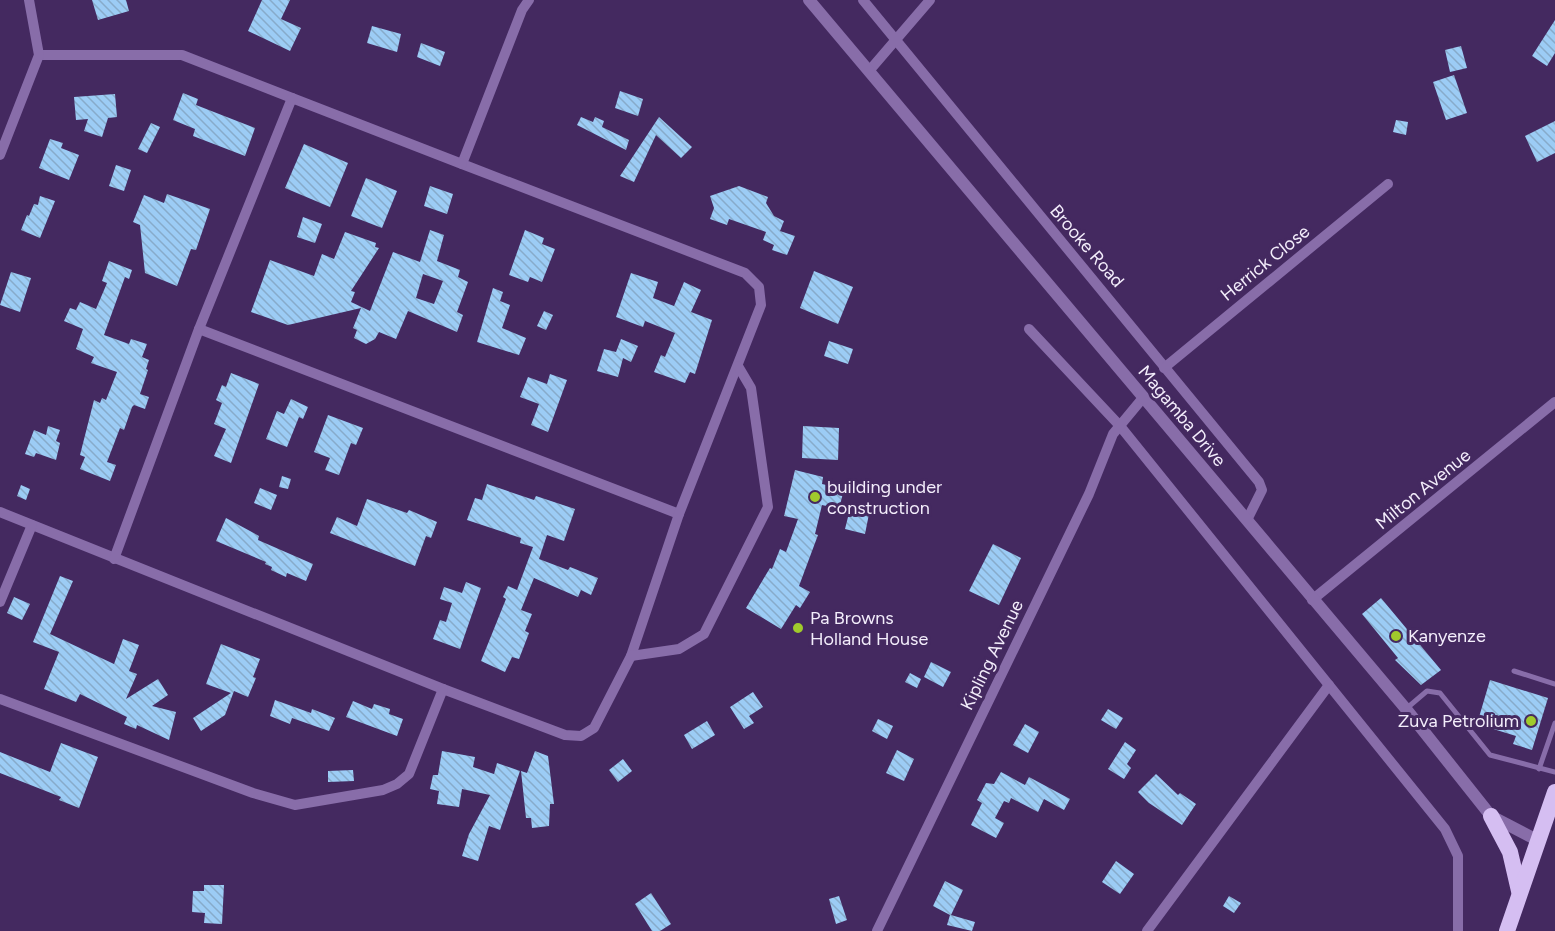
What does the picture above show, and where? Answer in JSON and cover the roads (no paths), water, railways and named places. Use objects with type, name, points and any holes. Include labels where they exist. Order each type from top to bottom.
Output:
[{"type":"highway","points":[[1508,931],[1555,792]]},
{"type":"highway","points":[[1491,816],[1510,852],[1519,895]]},
{"type":"street","points":[[0,155],[39,55],[29,0]]},
{"type":"street","points":[[462,164],[522,10],[529,0]]},
{"type":"street","name":"Magamba Drive","points":[[809,0],[1142,399],[1406,709],[1491,816],[1539,841]]},
{"type":"street","name":"Brooke Road","points":[[863,0],[1066,249],[1108,295],[1164,368],[1259,482],[1262,490],[1247,520]]},
{"type":"street","points":[[868,71],[930,0]]},
{"type":"street","points":[[0,512],[443,689],[565,735],[581,736],[594,728],[631,656],[680,514],[761,306],[759,287],[745,273],[182,55],[39,55]]},
{"type":"street","points":[[114,559],[200,329],[292,98]]},
{"type":"street","name":"Herrick Close","points":[[1164,368],[1388,184]]},
{"type":"street","points":[[200,329],[680,514]]},
{"type":"street","points":[[1029,329],[1120,426],[1445,829],[1458,856],[1458,931]]},
{"type":"street","points":[[631,656],[680,649],[704,634],[768,507],[751,388],[738,366]]},
{"type":"street","name":"Kipling Avenue","points":[[877,931],[1089,494],[1113,434],[1142,399]]},
{"type":"street","name":"Milton Avenue","points":[[1312,600],[1555,402]]},
{"type":"street","points":[[0,602],[32,525]]},
{"type":"street","points":[[1148,931],[1329,685]]},
{"type":"street","points":[[0,699],[253,793],[295,805],[382,790],[397,784],[409,774],[443,689]]},
{"type":"lane","points":[[1514,671],[1555,684]]},
{"type":"lane","points":[[1406,709],[1427,691],[1440,693],[1490,755],[1555,772]]},
{"type":"lane","points":[[1539,769],[1555,723]]},
{"type":"place","name":"building under construction","points":[[815,497]]},
{"type":"place","name":"Pa Browns Holland House","points":[[798,628]]},
{"type":"place","name":"Kanyenze","points":[[1396,636]]},
{"type":"place","name":"Zuva Petrolium","points":[[1531,721]]}]
